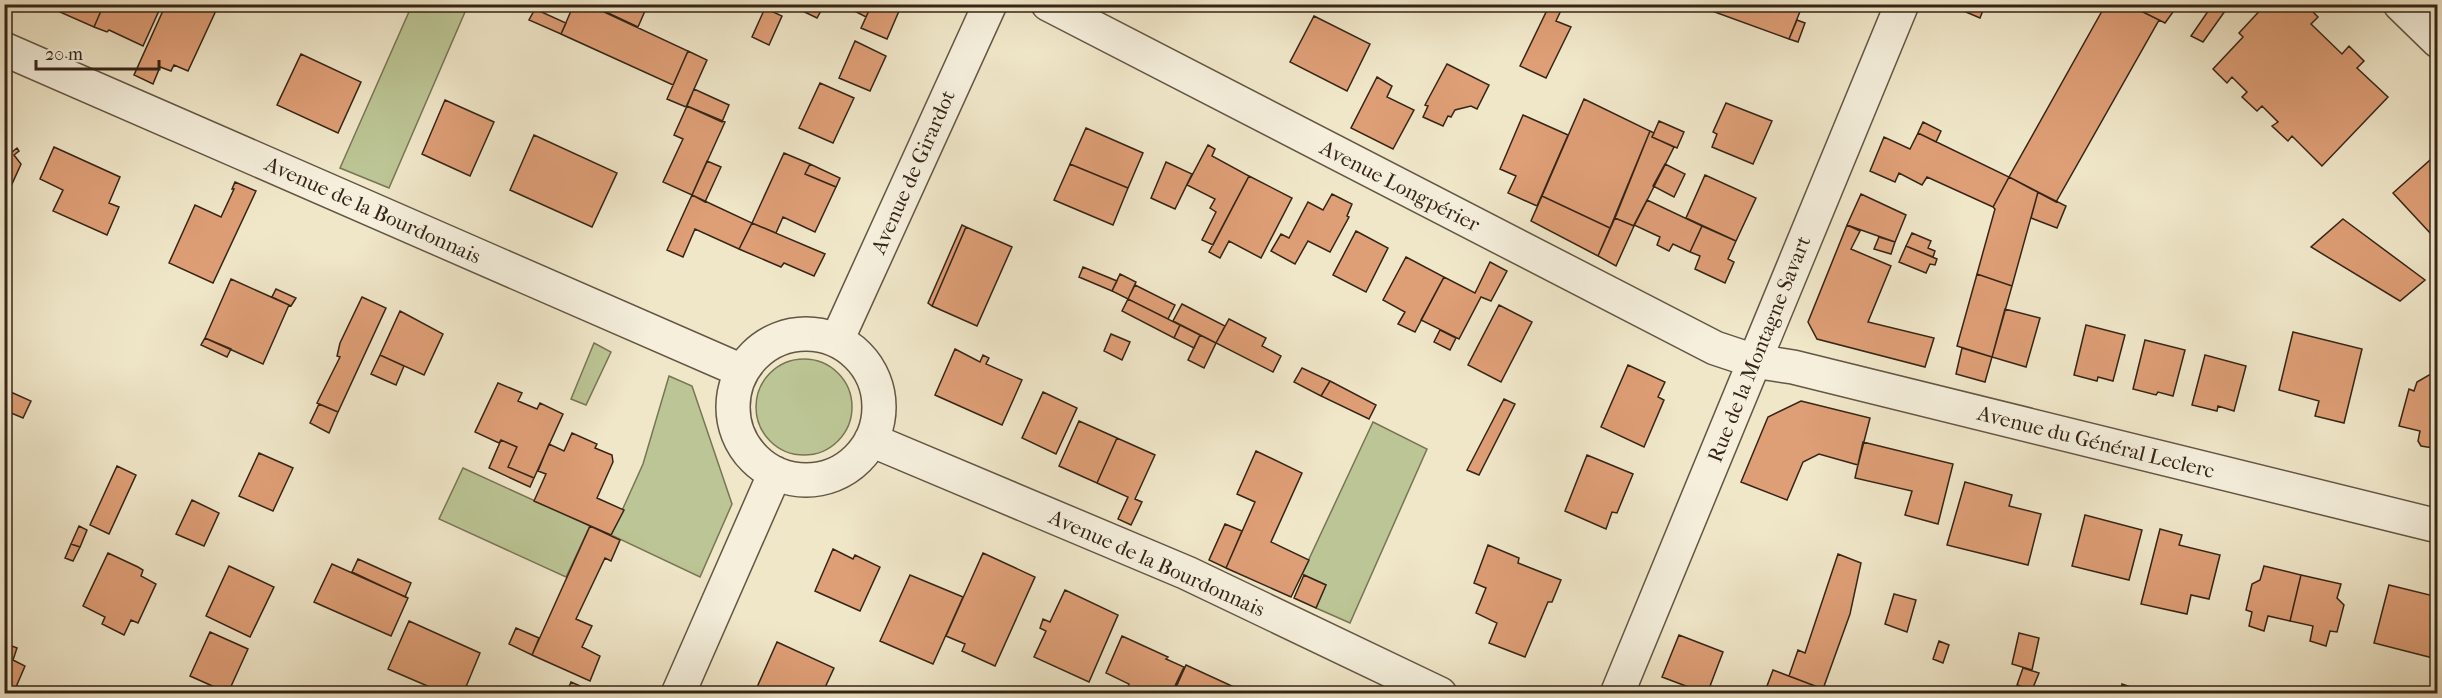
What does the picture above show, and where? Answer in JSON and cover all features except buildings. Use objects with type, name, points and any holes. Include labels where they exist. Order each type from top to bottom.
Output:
[{"type":"street","name":"Avenue de Girardot","points":[[837,340],[990,4]]},
{"type":"street","name":"Avenue Longpérier","points":[[1048,4],[1715,348],[1754,361]]},
{"type":"street","name":"Rue de la Montagne Savart","points":[[1617,693],[1902,4]]},
{"type":"street","points":[[2400,4],[2438,41]]},
{"type":"street","name":"Avenue de la Bourdonnais","points":[[4,49],[742,371]]},
{"type":"street","points":[[794,334],[816,334],[837,340],[857,353],[871,372],[879,394],[879,418],[872,440],[858,458],[840,471],[819,479],[796,479],[775,473],[756,459],[741,440],[734,417],[734,393],[742,371],[755,354],[773,342],[794,334]]},
{"type":"street","name":"Avenue du Général Leclerc","points":[[1754,361],[1793,367],[2438,526]]},
{"type":"street","name":"Avenue de la Bourdonnais","points":[[872,440],[1187,573],[1440,693]]},
{"type":"street","points":[[678,693],[775,473]]},
{"type":"green space","points":[[412,5],[468,5],[389,188],[340,168]]},
{"type":"green space","points":[[594,343],[611,352],[586,405],[571,399]]},
{"type":"green space","points":[[795,359],[813,359],[831,367],[844,380],[852,398],[849,426],[831,447],[813,455],[795,455],[777,447],[764,434],[756,416],[756,398],[764,380],[777,367]]},
{"type":"green space","points":[[669,376],[692,386],[732,504],[700,577],[611,535],[643,464]]},
{"type":"green space","points":[[1373,422],[1427,449],[1350,623],[1316,608],[1326,585],[1302,574]]},
{"type":"green space","points":[[463,468],[590,526],[566,577],[439,519]]}]
